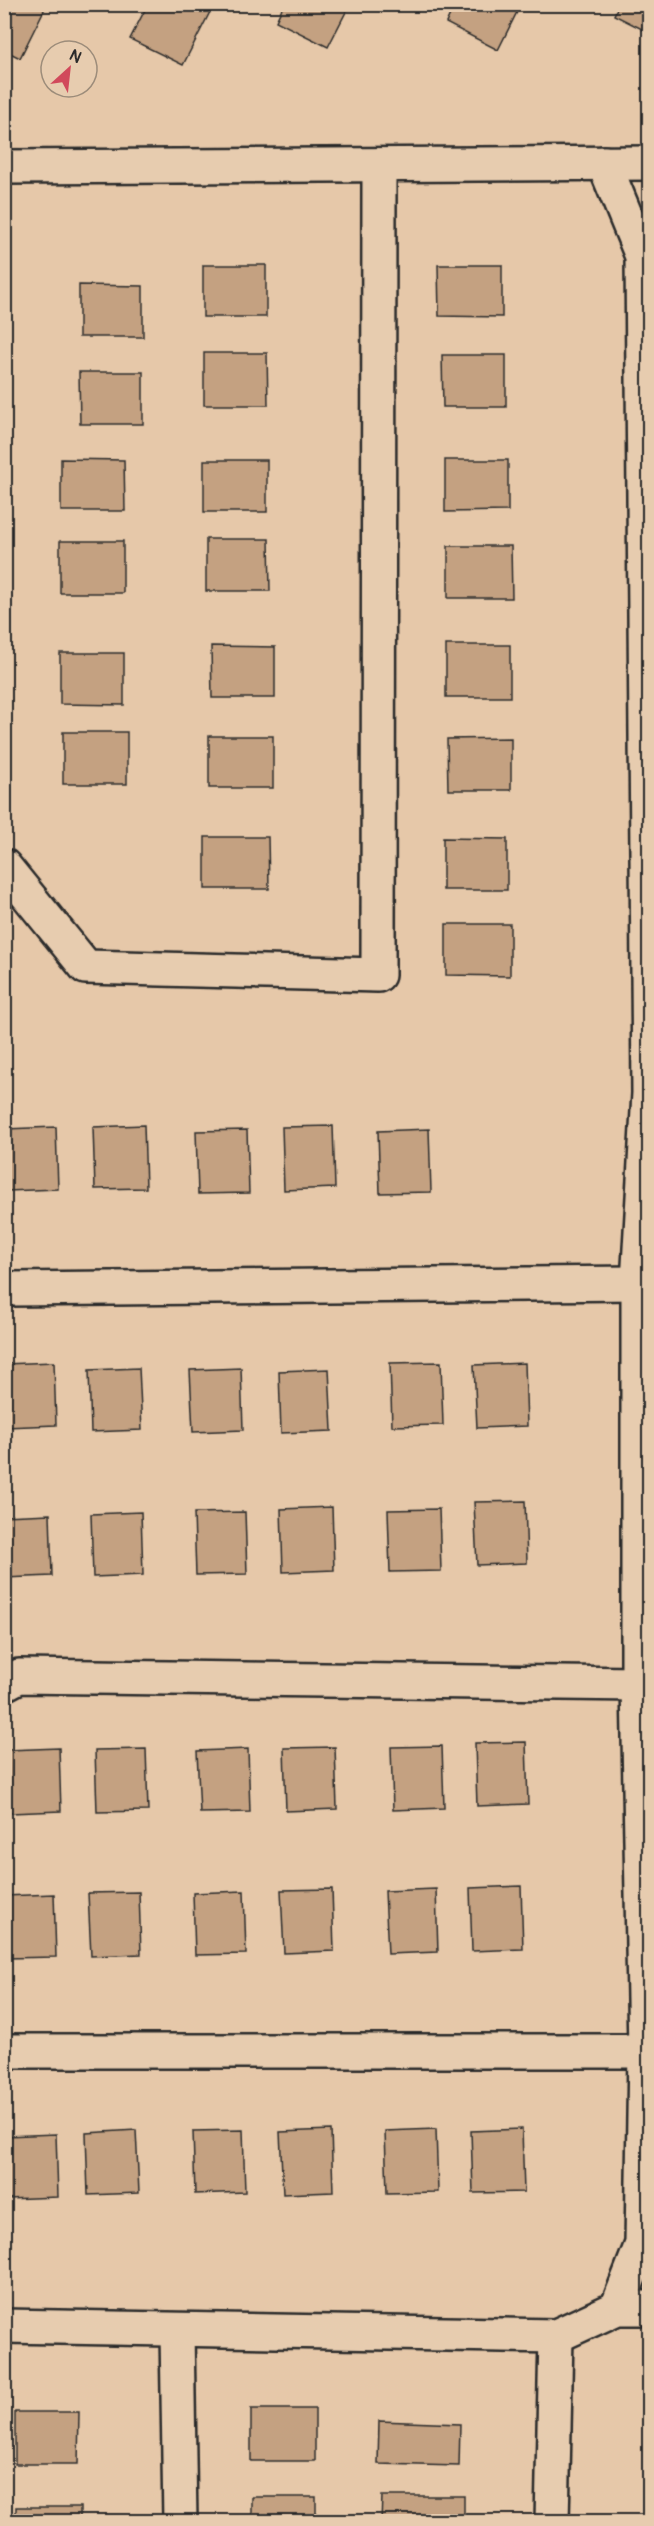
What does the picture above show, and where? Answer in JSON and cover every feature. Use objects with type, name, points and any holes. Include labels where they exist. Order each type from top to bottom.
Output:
[{"type":"street","points":[[604,163],[642,256],[649,1093],[638,1283],[638,1684],[645,2051],[642,2244],[616,2308]]},
{"type":"street","points":[[4,167],[650,163]]},
{"type":"street","points":[[4,866],[86,967],[378,975],[379,165]]},
{"type":"street","points":[[10,1288],[638,1283]]},
{"type":"street","points":[[4,1684],[19,1676],[638,1684]]},
{"type":"street","points":[[4,2052],[645,2051]]},
{"type":"street","points":[[4,2326],[177,2331],[556,2336],[616,2308],[650,2308]]},
{"type":"street","points":[[177,2331],[180,2522]]},
{"type":"street","points":[[552,2522],[556,2336]]},
{"type":"building","points":[[4,4],[47,4],[20,58],[4,50]]},
{"type":"building","points":[[148,4],[214,4],[183,65],[130,39]]},
{"type":"building","points":[[284,4],[350,4],[328,47],[276,21]]},
{"type":"building","points":[[455,4],[521,4],[498,50],[446,23]]},
{"type":"building","points":[[619,4],[650,4],[650,33],[614,15]]},
{"type":"building","points":[[203,265],[266,265],[266,317],[203,317]]},
{"type":"building","points":[[438,265],[502,265],[502,317],[439,316]]},
{"type":"building","points":[[79,285],[143,286],[143,337],[79,337]]},
{"type":"building","points":[[204,353],[267,353],[268,405],[204,405]]},
{"type":"building","points":[[442,355],[506,355],[506,407],[443,407]]},
{"type":"building","points":[[79,372],[143,372],[143,424],[80,424]]},
{"type":"building","points":[[61,459],[124,460],[125,511],[61,511]]},
{"type":"building","points":[[204,460],[267,460],[267,512],[204,512]]},
{"type":"building","points":[[445,460],[508,460],[508,511],[445,512]]},
{"type":"building","points":[[206,539],[269,539],[270,591],[206,591]]},
{"type":"building","points":[[60,541],[123,541],[123,593],[60,593]]},
{"type":"building","points":[[448,546],[511,546],[512,598],[448,598]]},
{"type":"building","points":[[446,645],[510,645],[510,697],[446,697]]},
{"type":"building","points":[[211,646],[275,647],[275,698],[212,698]]},
{"type":"building","points":[[60,653],[124,653],[124,705],[60,704]]},
{"type":"building","points":[[63,732],[127,732],[127,784],[63,784]]},
{"type":"building","points":[[209,736],[273,736],[273,788],[209,788]]},
{"type":"building","points":[[511,738],[511,790],[448,790],[447,739]]},
{"type":"building","points":[[205,837],[268,837],[269,889],[205,889]]},
{"type":"building","points":[[443,838],[507,839],[507,890],[443,890]]},
{"type":"building","points":[[446,924],[510,924],[510,976],[446,975]]},
{"type":"building","points":[[144,1125],[146,1188],[95,1189],[93,1127]]},
{"type":"building","points":[[333,1126],[335,1188],[284,1190],[282,1127]]},
{"type":"building","points":[[56,1127],[58,1189],[7,1191],[5,1129]]},
{"type":"building","points":[[429,1129],[431,1192],[380,1193],[378,1131]]},
{"type":"building","points":[[247,1130],[249,1193],[198,1194],[196,1131]]},
{"type":"building","points":[[54,1362],[56,1425],[5,1427],[4,1364]]},
{"type":"building","points":[[441,1362],[443,1425],[392,1426],[390,1363]]},
{"type":"building","points":[[525,1363],[527,1426],[477,1428],[474,1365]]},
{"type":"building","points":[[139,1368],[142,1430],[91,1432],[89,1370]]},
{"type":"building","points":[[241,1368],[243,1430],[193,1432],[190,1370]]},
{"type":"building","points":[[329,1369],[332,1431],[281,1433],[279,1371]]},
{"type":"building","points":[[525,1501],[527,1563],[477,1565],[474,1502]]},
{"type":"building","points":[[332,1507],[334,1570],[283,1572],[281,1509]]},
{"type":"building","points":[[439,1509],[441,1571],[390,1572],[388,1510]]},
{"type":"building","points":[[141,1512],[143,1575],[93,1577],[91,1514]]},
{"type":"building","points":[[245,1512],[247,1574],[196,1575],[194,1513]]},
{"type":"building","points":[[50,1514],[52,1576],[4,1578],[4,1516]]},
{"type":"building","points":[[526,1742],[528,1804],[477,1806],[475,1743]]},
{"type":"building","points":[[442,1746],[444,1808],[393,1810],[391,1747]]},
{"type":"building","points":[[335,1747],[337,1809],[286,1811],[284,1748]]},
{"type":"building","points":[[59,1748],[61,1811],[10,1813],[8,1750]]},
{"type":"building","points":[[146,1749],[148,1811],[97,1812],[95,1750]]},
{"type":"building","points":[[248,1749],[250,1812],[200,1813],[197,1751]]},
{"type":"building","points":[[521,1886],[523,1949],[472,1951],[470,1888]]},
{"type":"building","points":[[332,1889],[334,1951],[284,1953],[281,1890]]},
{"type":"building","points":[[436,1889],[438,1952],[388,1954],[385,1891]]},
{"type":"building","points":[[244,1891],[246,1954],[195,1955],[193,1893]]},
{"type":"building","points":[[139,1892],[141,1954],[91,1956],[88,1893]]},
{"type":"building","points":[[54,1894],[56,1957],[5,1958],[4,1896]]},
{"type":"building","points":[[436,2129],[438,2192],[387,2193],[385,2131]]},
{"type":"building","points":[[522,2129],[524,2192],[473,2193],[471,2131]]},
{"type":"building","points":[[136,2130],[139,2193],[88,2195],[86,2133]]},
{"type":"building","points":[[243,2130],[245,2192],[195,2194],[193,2131]]},
{"type":"building","points":[[331,2130],[333,2192],[283,2194],[280,2132]]},
{"type":"building","points":[[56,2134],[58,2197],[7,2199],[5,2136]]},
{"type":"building","points":[[251,2409],[315,2409],[315,2461],[251,2461]]},
{"type":"building","points":[[15,2412],[79,2412],[78,2464],[15,2464]]},
{"type":"building","points":[[379,2421],[460,2424],[459,2466],[378,2464]]},
{"type":"building","points":[[382,2496],[464,2496],[464,2522],[381,2522]]},
{"type":"building","points":[[252,2497],[316,2497],[316,2522],[252,2522]]},
{"type":"building","points":[[16,2507],[80,2507],[80,2522],[16,2522]]}]
